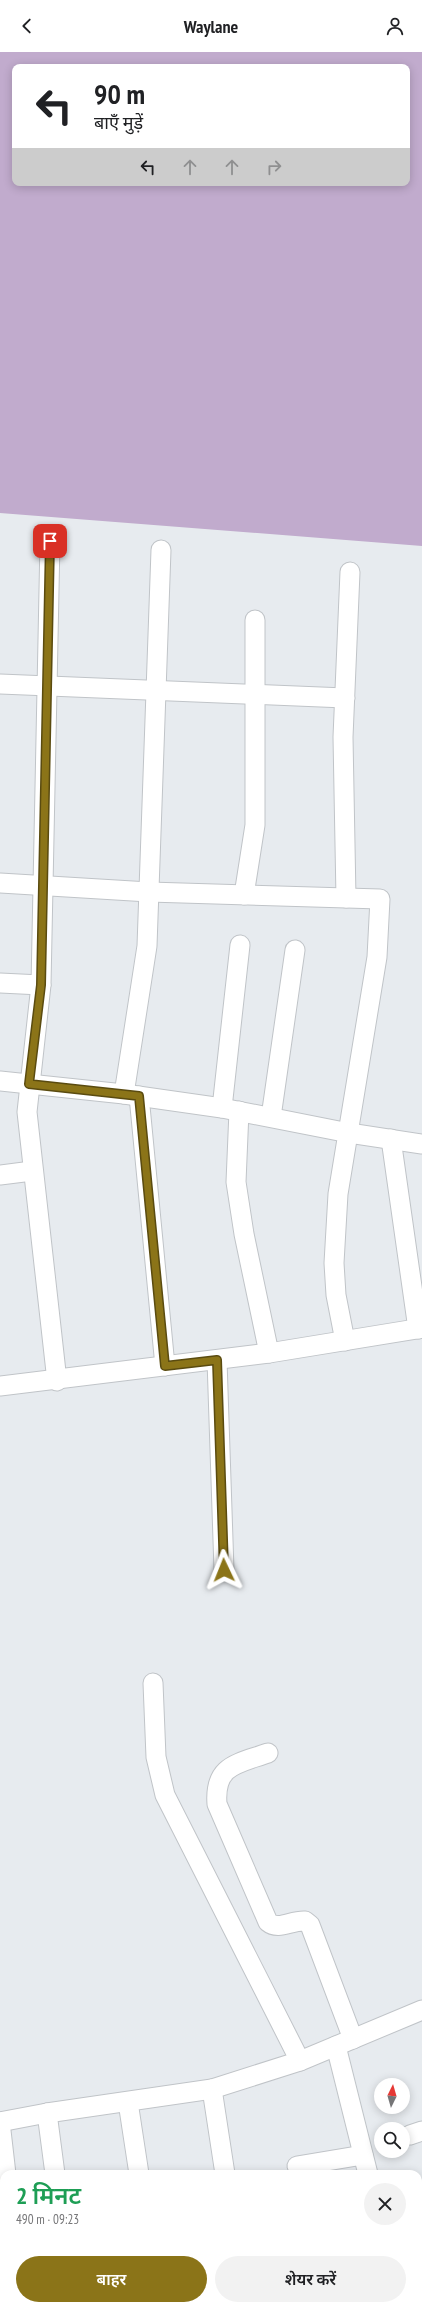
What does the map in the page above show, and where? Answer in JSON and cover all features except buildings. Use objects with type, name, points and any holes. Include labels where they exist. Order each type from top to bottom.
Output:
[{"type":"street","points":[[50,541],[41,985],[26,1112],[57,1381]]},
{"type":"street","points":[[160,550],[149,892],[144,969],[132,1095],[165,1366]]},
{"type":"street","points":[[346,898],[343,778],[350,572]]},
{"type":"street","points":[[244,895],[255,825],[255,620]]},
{"type":"street","points":[[0,684],[345,698]]},
{"type":"street","points":[[0,883],[149,892],[380,899],[377,957],[349,1133],[340,1174],[334,1263],[336,1295],[345,1341]]},
{"type":"street","points":[[240,945],[234,1018],[230,1110],[236,1182],[244,1234],[269,1353]]},
{"type":"street","points":[[271,1117],[295,950]]},
{"type":"street","points":[[0,983],[41,985]]},
{"type":"street","points":[[0,1081],[132,1095],[230,1110],[349,1133],[422,1144]]},
{"type":"street","points":[[0,1386],[57,1381],[269,1353],[420,1328],[391,1139]]},
{"type":"street","points":[[0,1175],[32,1170]]},
{"type":"street","points":[[217,1360],[224,1570]]},
{"type":"street","points":[[153,1683],[156,1757],[165,1795],[300,2061]]},
{"type":"street","points":[[268,1753],[233,1765],[221,1774],[216,1789],[217,1804],[268,1922],[273,1926],[304,1921],[310,1925],[353,2039]]},
{"type":"street","points":[[6,2170],[0,2122],[47,2113],[212,2089],[300,2061],[422,2010]]},
{"type":"street","points":[[336,2046],[367,2170]]},
{"type":"street","points":[[212,2089],[224,2170]]},
{"type":"street","points":[[128,2102],[138,2170]]},
{"type":"street","points":[[47,2113],[54,2170]]},
{"type":"street","points":[[297,2166],[363,2155]]},
{"type":"shaded area","points":[[0,52],[422,52],[422,546],[0,513]]},
{"type":"route","points":[[50,541],[41,985],[29,1084],[139,1096],[165,1366],[217,1360],[224,1570]]}]
